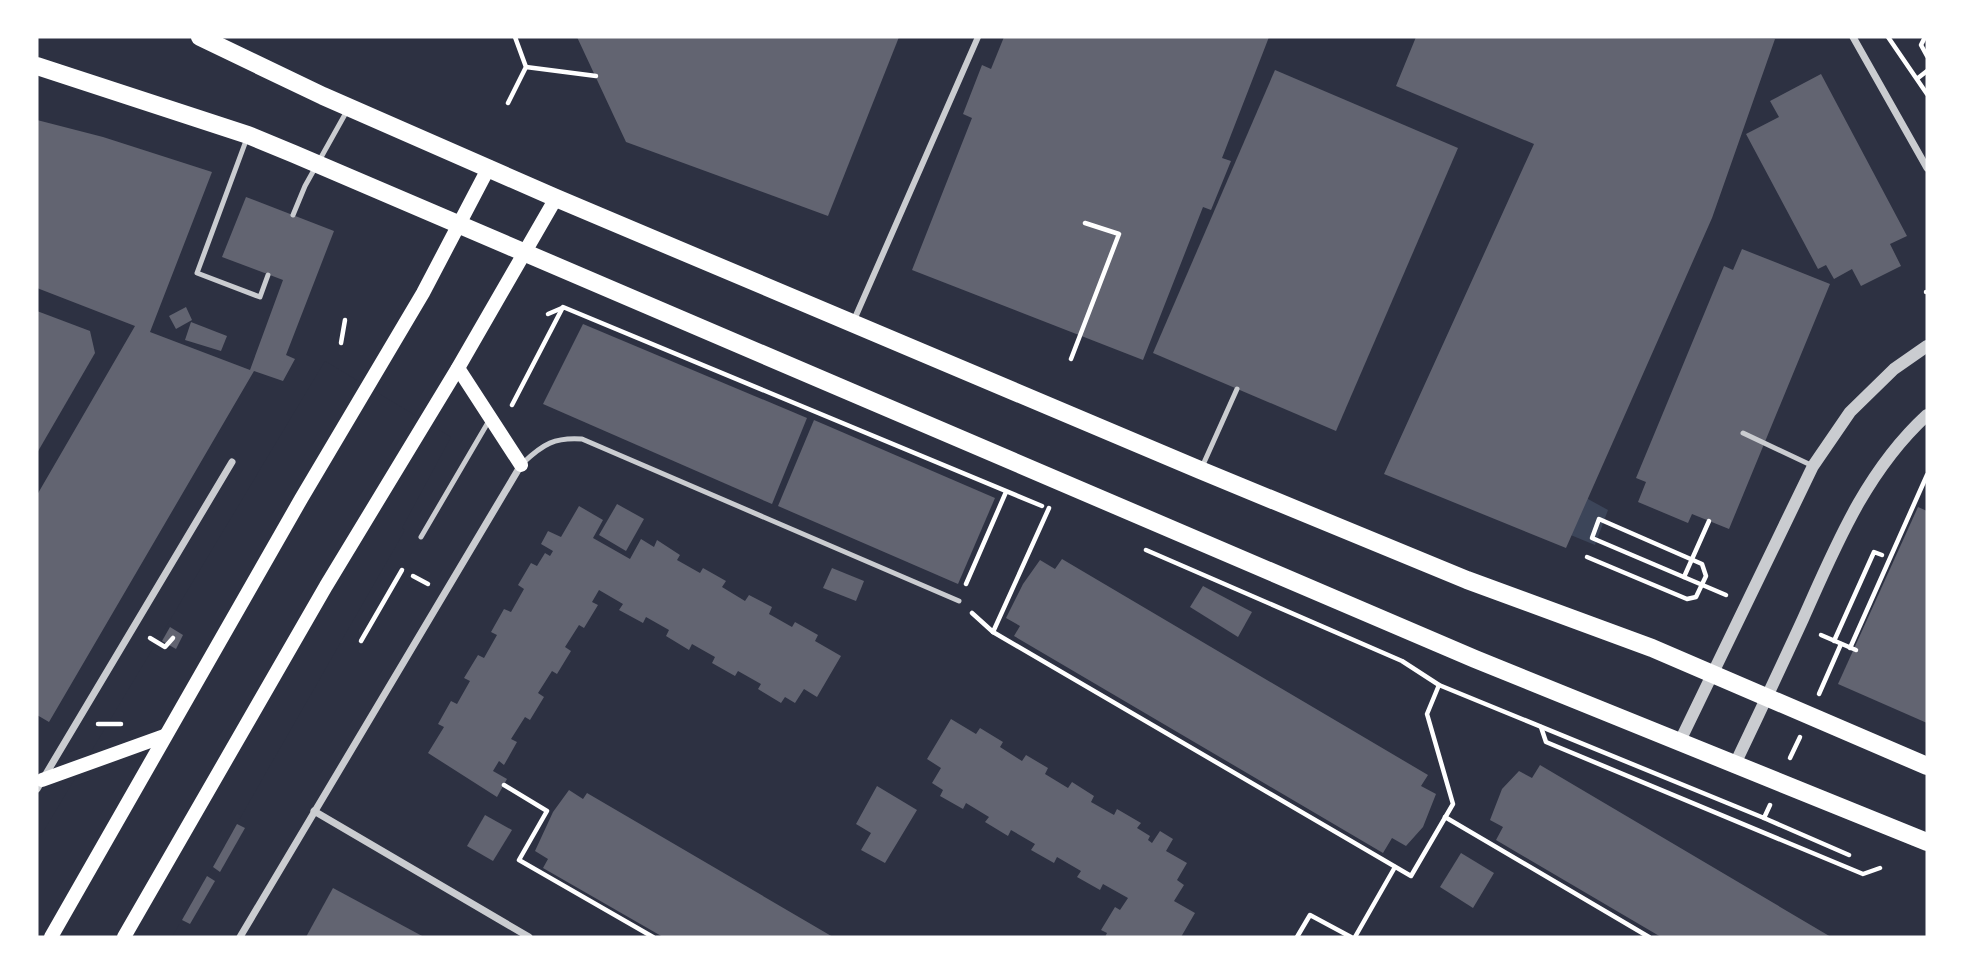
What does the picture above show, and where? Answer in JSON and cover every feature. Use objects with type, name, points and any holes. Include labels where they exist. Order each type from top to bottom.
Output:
[{"type":"main road","points":[[200,37],[556,198],[1200,470],[1467,580],[1713,673],[1927,766]]},
{"type":"main road","points":[[37,66],[248,135],[1475,659],[1927,842]]},
{"type":"main road","points":[[51,937],[164,736],[423,293],[489,167]]},
{"type":"main road","points":[[124,937],[556,198]]},
{"type":"main road","points":[[458,368],[521,465]]},
{"type":"main road","points":[[38,782],[164,736]]},
{"type":"street","points":[[853,322],[978,37]]},
{"type":"street","points":[[1853,37],[1927,168]]},
{"type":"street","points":[[1680,741],[1813,466],[1850,412],[1894,369],[1927,346]]},
{"type":"street","points":[[1735,764],[1840,535],[1872,478],[1908,433],[1927,415]]},
{"type":"street","points":[[38,782],[232,462]]},
{"type":"street","points":[[240,937],[521,465]]},
{"type":"street","points":[[314,811],[529,937]]},
{"type":"lane","points":[[293,215],[316,163],[349,106]]},
{"type":"lane","points":[[248,135],[197,273],[260,297],[268,275]]},
{"type":"lane","points":[[1200,470],[1237,389]]},
{"type":"lane","points":[[421,537],[490,418]]},
{"type":"lane","points":[[1743,433],[1813,466]]},
{"type":"lane","points":[[521,465],[542,445],[560,438],[582,439],[959,601]]},
{"type":"path","points":[[508,103],[526,67],[514,37]]},
{"type":"path","points":[[1888,37],[1927,94]]},
{"type":"path","points":[[1925,37],[1921,45],[1927,56]]},
{"type":"path","points":[[526,67],[596,76]]},
{"type":"path","points":[[1918,78],[1927,71]]},
{"type":"path","points":[[1071,359],[1119,234],[1085,223]]},
{"type":"path","points":[[509,410],[563,307]]},
{"type":"path","points":[[548,314],[563,307],[1062,514]]},
{"type":"path","points":[[341,343],[345,320]]},
{"type":"path","points":[[1850,648],[1927,475]]},
{"type":"path","points":[[1006,492],[959,601],[993,632],[1411,876],[1453,804],[1427,714],[1439,685]]},
{"type":"path","points":[[993,632],[1049,508]]},
{"type":"path","points":[[1587,557],[1687,599],[1696,597],[1706,576],[1702,564],[1695,560],[1688,556],[1599,519],[1592,538],[1685,577],[1689,566],[1694,554],[1709,521]]},
{"type":"path","points":[[1138,547],[1402,661],[1439,685],[1541,726],[1546,743],[1863,874],[1880,868]]},
{"type":"path","points":[[1834,641],[1874,552],[1882,555]]},
{"type":"path","points":[[361,640],[402,570]]},
{"type":"path","points":[[149,637],[165,647],[173,638]]},
{"type":"path","points":[[98,724],[121,724]]},
{"type":"path","points":[[504,785],[547,811],[519,860],[653,937]]},
{"type":"path","points":[[1445,817],[1649,937]]},
{"type":"path","points":[[1764,818],[1849,855]]},
{"type":"path","points":[[1297,937],[1310,915],[1353,937],[1395,867]]},
{"type":"shaded area","points":[[1528,466],[1608,510],[1595,545],[1539,522]]},
{"type":"pier","points":[[325,361],[451,437],[402,528],[405,530],[172,937],[37,937],[37,842]]},
{"type":"building","points":[[577,37],[899,37],[828,216],[626,142]]},
{"type":"building","points":[[1004,37],[1269,37],[1222,158],[1231,161],[1211,210],[1203,207],[1143,360],[912,270],[972,118],[963,114],[982,65],[991,69]]},
{"type":"building","points":[[1416,37],[1775,39],[1712,218],[1566,548],[1384,474],[1534,144],[1396,86]]},
{"type":"building","points":[[1275,70],[1458,148],[1336,431],[1153,353]]},
{"type":"building","points":[[1821,74],[1907,236],[1890,244],[1901,266],[1861,286],[1852,269],[1834,279],[1826,265],[1818,269],[1746,134],[1779,117],[1770,101]]},
{"type":"building","points":[[37,120],[103,137],[212,172],[150,332],[250,370],[283,280],[222,257],[246,197],[334,231],[286,355],[295,359],[283,381],[254,371],[49,722],[37,715],[37,495],[135,326],[37,288]]},
{"type":"building","points":[[1742,249],[1830,284],[1729,529],[1692,514],[1688,523],[1638,502],[1646,482],[1636,478],[1724,266],[1733,270]]},
{"type":"building","points":[[186,307],[192,320],[176,329],[169,316]]},
{"type":"building","points":[[37,311],[90,331],[95,353],[37,453]]},
{"type":"building","points":[[191,322],[227,336],[221,351],[185,340]]},
{"type":"building","points":[[583,324],[807,418],[772,504],[543,404]]},
{"type":"building","points":[[814,420],[995,498],[958,584],[778,506]]},
{"type":"building","points":[[617,504],[644,519],[626,551],[599,535]]},
{"type":"building","points":[[579,506],[603,520],[593,538],[630,559],[641,539],[654,547],[657,540],[680,555],[677,560],[700,573],[703,568],[726,581],[722,587],[745,601],[749,595],[772,607],[769,614],[792,627],[795,622],[818,635],[815,641],[841,656],[817,697],[804,689],[795,703],[785,697],[781,703],[758,689],[761,684],[738,671],[735,676],[712,663],[715,657],[692,644],[689,650],[666,636],[669,630],[646,617],[643,623],[619,610],[623,604],[599,590],[592,602],[598,605],[584,628],[579,625],[565,647],[571,651],[557,674],[552,671],[538,693],[544,697],[530,720],[525,717],[511,739],[517,742],[504,765],[499,761],[493,771],[507,779],[497,797],[428,753],[444,727],[438,724],[451,701],[457,704],[470,681],[464,678],[478,655],[484,658],[497,635],[491,632],[504,609],[511,612],[524,589],[518,585],[531,563],[537,566],[545,553],[550,556],[553,551],[541,544],[548,531],[561,537]]},
{"type":"building","points":[[1918,507],[1927,511],[1927,723],[1838,684]]},
{"type":"building","points":[[1062,559],[1428,775],[1421,786],[1436,794],[1423,827],[1406,846],[1392,838],[1383,853],[1014,636],[1020,626],[1006,618],[1023,584],[1040,560],[1055,569]]},
{"type":"building","points":[[832,568],[864,581],[856,601],[823,588]]},
{"type":"building","points":[[1203,586],[1252,612],[1238,637],[1190,607]]},
{"type":"building","points":[[170,627],[183,635],[176,649],[162,641]]},
{"type":"building","points":[[951,719],[976,734],[980,728],[1003,742],[1000,747],[1022,761],[1026,755],[1048,768],[1045,774],[1068,788],[1072,782],[1094,796],[1091,802],[1114,815],[1117,809],[1141,823],[1137,828],[1150,836],[1148,840],[1152,843],[1160,831],[1173,839],[1166,851],[1187,863],[1177,880],[1184,885],[1174,901],[1195,913],[1181,937],[1105,937],[1107,933],[1101,930],[1115,907],[1120,910],[1128,898],[1103,884],[1100,890],[1077,877],[1081,871],[1057,857],[1054,863],[1031,850],[1035,844],[1011,830],[1008,836],[985,822],[989,817],[966,803],[963,809],[940,796],[943,790],[932,783],[941,768],[927,759]]},
{"type":"building","points":[[1540,765],[1831,937],[1661,937],[1496,840],[1503,827],[1490,820],[1502,789],[1519,771],[1532,778]]},
{"type":"building","points":[[877,786],[917,810],[885,863],[861,850],[871,833],[856,824]]},
{"type":"building","points":[[569,790],[583,799],[587,793],[833,937],[663,937],[543,868],[548,859],[535,851],[553,812]]},
{"type":"building","points":[[485,815],[512,830],[493,861],[467,846]]},
{"type":"building","points":[[237,824],[245,828],[220,872],[213,867]]},
{"type":"building","points":[[1461,853],[1494,873],[1473,908],[1440,887]]},
{"type":"building","points":[[207,876],[215,881],[190,924],[182,920]]},
{"type":"building","points":[[333,888],[424,937],[306,937]]}]
